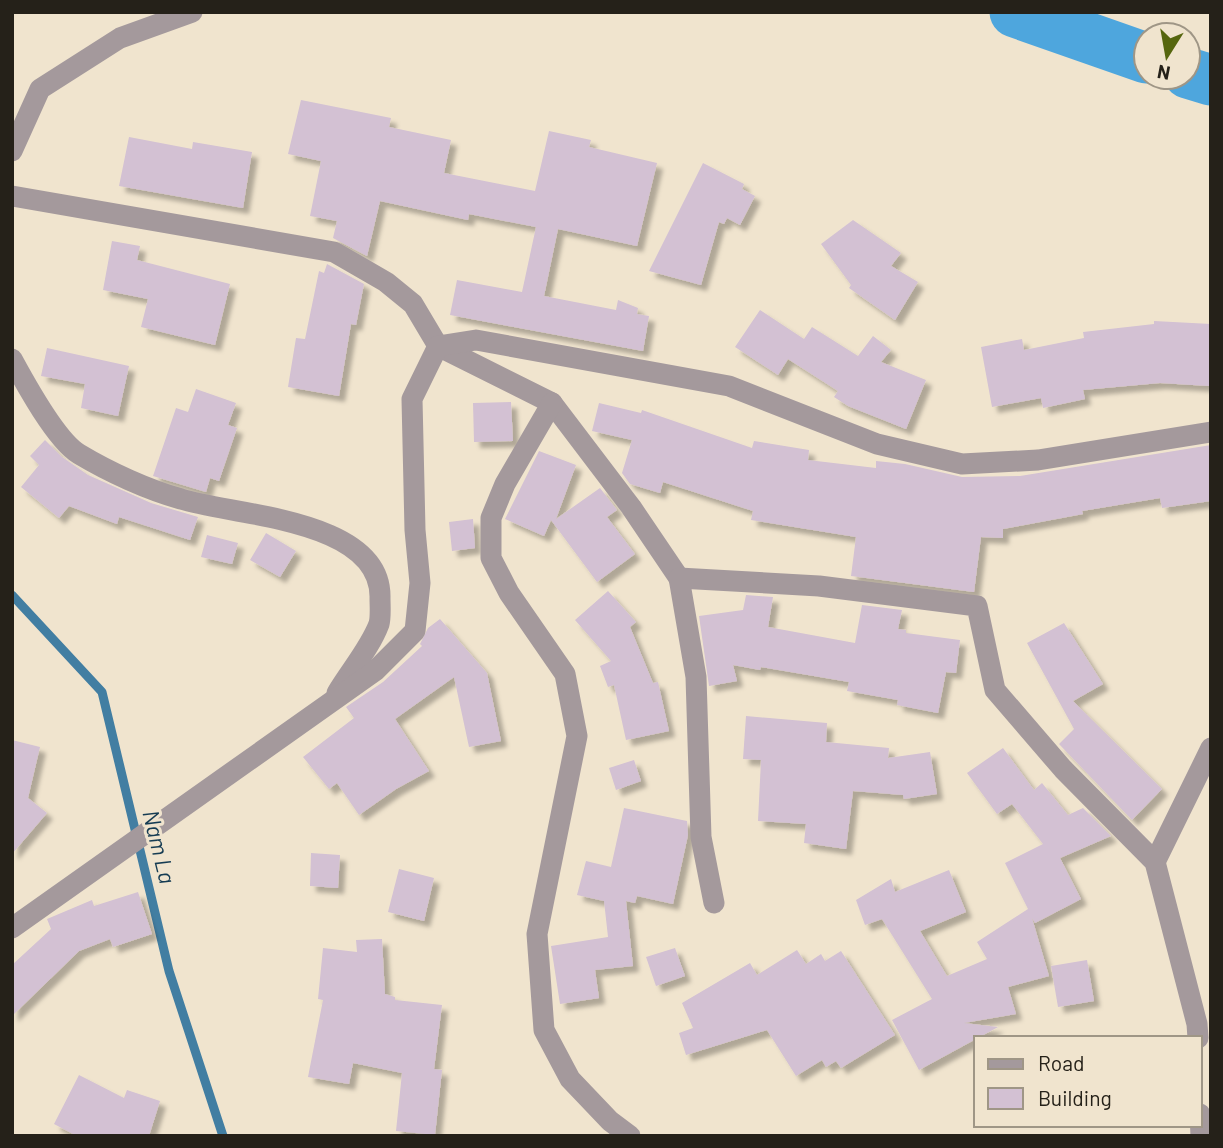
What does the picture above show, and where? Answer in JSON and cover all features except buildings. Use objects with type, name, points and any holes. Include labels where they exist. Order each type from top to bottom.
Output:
[{"type":"street","points":[[12,151],[40,89],[120,38],[192,12]]},
{"type":"street","points":[[12,196],[334,252],[386,282],[413,304],[438,346],[552,403],[631,507],[679,578],[696,677],[701,837],[714,903]]},
{"type":"street","points":[[438,346],[476,340],[729,386],[877,443],[962,464],[1038,460],[1211,432]]},
{"type":"street","points":[[12,928],[375,671],[415,631],[420,583],[415,530],[412,399],[438,346]]},
{"type":"street","points":[[12,359],[32,398],[77,453],[179,499],[235,513],[293,522],[336,537],[361,553],[380,585],[379,623],[332,701]]},
{"type":"street","points":[[552,403],[505,484],[491,518],[491,558],[509,593],[565,674],[577,736],[537,934],[544,1030],[570,1079],[610,1121],[629,1136]]},
{"type":"street","points":[[679,578],[819,586],[977,606],[995,690],[1063,769],[1156,862],[1198,1036]]},
{"type":"street","points":[[1156,862],[1211,748]]},
{"type":"waterway","points":[[1015,12],[1132,53]]},
{"type":"waterway","points":[[1202,77],[1211,80]]},
{"type":"waterway","name":"Nam La","points":[[12,595],[102,692],[169,971],[223,1136]]}]
